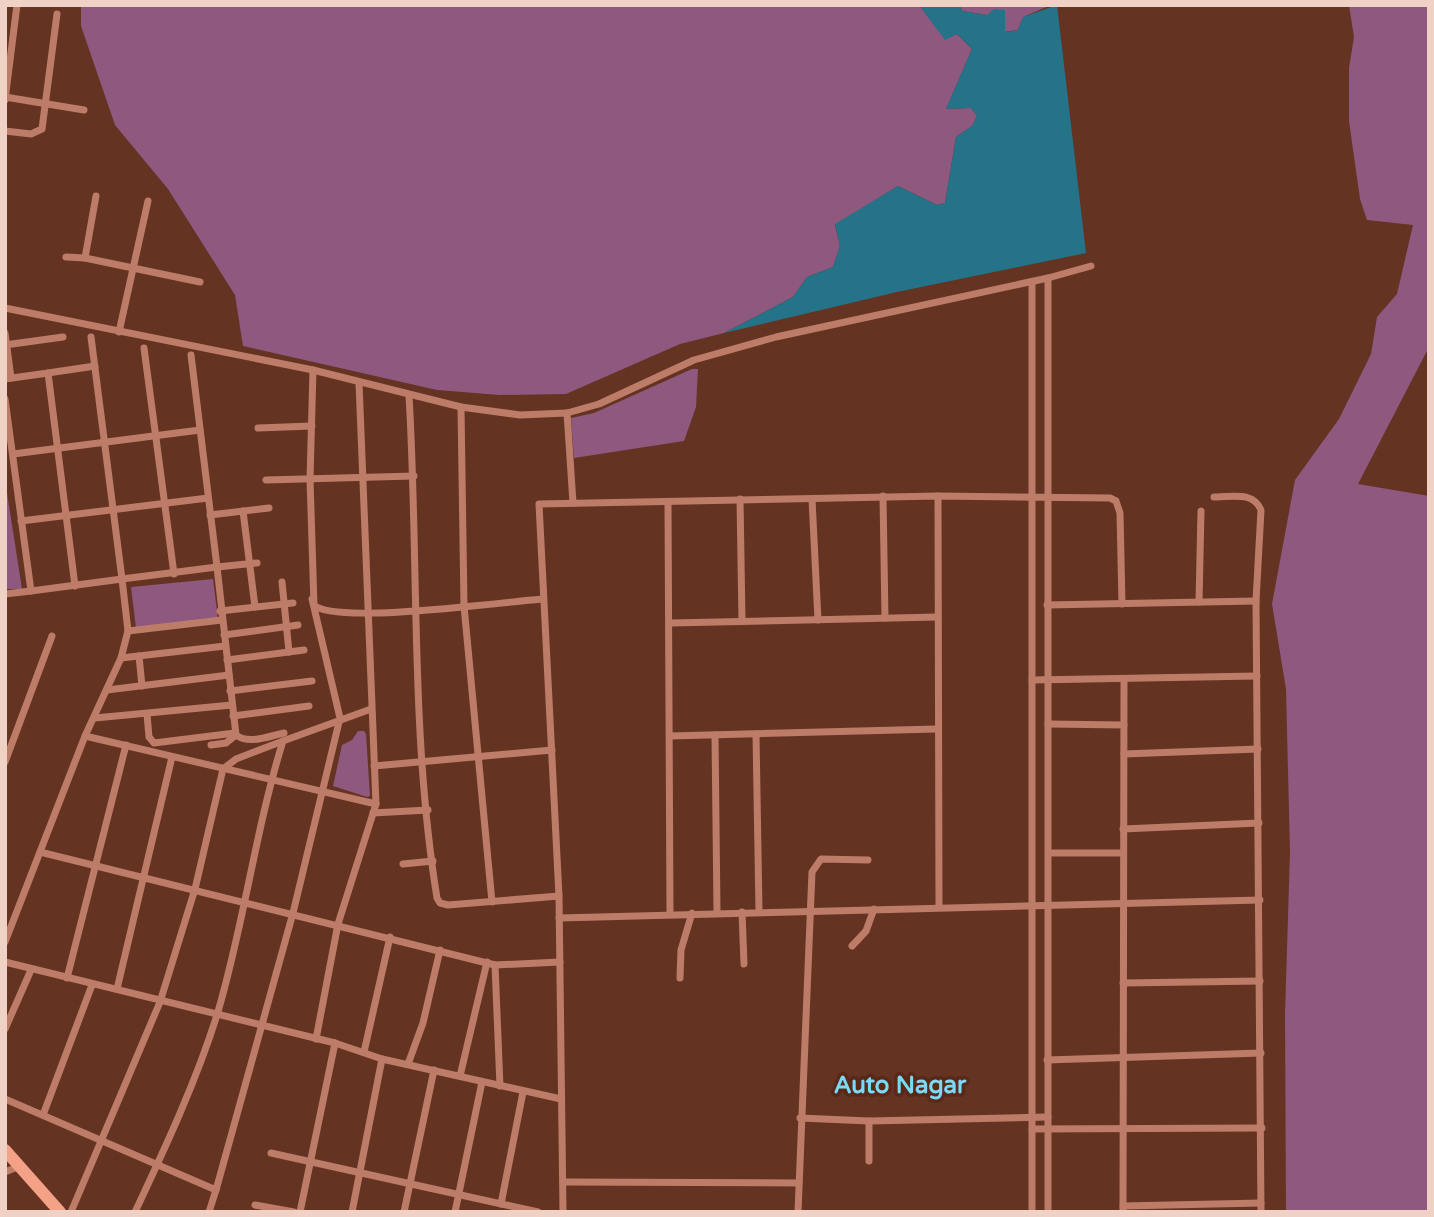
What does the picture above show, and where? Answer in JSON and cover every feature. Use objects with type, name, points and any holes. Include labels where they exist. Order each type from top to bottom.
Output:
[{"type":"street","points":[[17,5],[5,98],[84,110]]},
{"type":"street","points":[[5,131],[38,133],[42,129],[57,14]]},
{"type":"street","points":[[85,258],[96,196]]},
{"type":"street","points":[[119,332],[148,201]]},
{"type":"street","points":[[66,257],[85,258],[200,282]]},
{"type":"street","points":[[5,308],[313,370],[461,407],[520,415],[567,413],[612,399],[694,360],[729,350],[1032,282],[1091,266]]},
{"type":"street","points":[[1048,278],[1048,1212]]},
{"type":"street","points":[[1032,282],[1032,1212]]},
{"type":"street","points":[[5,333],[8,379],[95,366]]},
{"type":"street","points":[[6,345],[63,337]]},
{"type":"street","points":[[5,942],[85,736],[121,658],[128,631],[91,337]]},
{"type":"street","points":[[144,348],[174,574]]},
{"type":"street","points":[[191,355],[236,734]]},
{"type":"street","points":[[209,1212],[293,913],[340,718],[312,599],[310,480],[313,370]]},
{"type":"street","points":[[48,373],[75,586]]},
{"type":"street","points":[[316,1039],[338,924],[376,804],[366,613],[359,383]]},
{"type":"street","points":[[410,396],[414,476],[413,610],[423,762],[440,903],[559,896]]},
{"type":"street","points":[[5,399],[31,591]]},
{"type":"street","points":[[461,407],[464,606],[492,902]]},
{"type":"street","points":[[567,413],[573,503]]},
{"type":"street","points":[[258,428],[312,426]]},
{"type":"street","points":[[13,454],[200,430]]},
{"type":"street","points":[[266,480],[414,476]]},
{"type":"street","points":[[563,1212],[559,896],[539,504],[883,496],[1033,497],[1116,501],[1120,513],[1122,604]]},
{"type":"street","points":[[883,496],[885,618]]},
{"type":"street","points":[[938,496],[936,729],[939,906]]},
{"type":"street","points":[[1124,678],[1123,1209],[1261,1207],[1256,601],[1261,510],[1258,502],[1251,497],[1214,496]]},
{"type":"street","points":[[21,522],[208,498]]},
{"type":"street","points":[[740,499],[742,620]]},
{"type":"street","points":[[811,499],[818,620]]},
{"type":"street","points":[[668,502],[671,623],[670,913]]},
{"type":"street","points":[[210,515],[269,508]]},
{"type":"street","points":[[243,511],[253,563],[255,607]]},
{"type":"street","points":[[1199,602],[1201,511]]},
{"type":"street","points":[[5,594],[253,563]]},
{"type":"street","points":[[282,582],[289,652]]},
{"type":"street","points":[[312,599],[314,605],[326,613],[366,613],[542,599]]},
{"type":"street","points":[[1047,605],[1256,601]]},
{"type":"street","points":[[220,611],[293,603]]},
{"type":"street","points":[[671,623],[937,617]]},
{"type":"street","points":[[128,631],[222,621]]},
{"type":"street","points":[[224,635],[298,625]]},
{"type":"street","points":[[5,762],[52,636]]},
{"type":"street","points":[[121,658],[225,646]]},
{"type":"street","points":[[228,660],[304,650]]},
{"type":"street","points":[[139,656],[142,685]]},
{"type":"street","points":[[107,690],[229,675]]},
{"type":"street","points":[[1032,680],[1257,676]]},
{"type":"street","points":[[230,691],[312,681]]},
{"type":"street","points":[[95,718],[232,705]]},
{"type":"street","points":[[233,716],[309,706]]},
{"type":"street","points":[[71,1212],[160,1002],[195,889],[223,769],[236,759],[284,737],[370,709]]},
{"type":"street","points":[[147,714],[149,737],[154,743],[236,734],[245,740],[284,737]]},
{"type":"street","points":[[1048,724],[1124,725]]},
{"type":"street","points":[[670,736],[936,729]]},
{"type":"street","points":[[211,745],[226,743],[236,734]]},
{"type":"street","points":[[756,734],[759,911]]},
{"type":"street","points":[[715,735],[717,912]]},
{"type":"street","points":[[85,736],[376,804]]},
{"type":"street","points":[[135,1212],[158,1164],[216,1016],[246,901],[271,778],[284,737]]},
{"type":"street","points":[[66,978],[126,745]]},
{"type":"street","points":[[1124,754],[1258,749]]},
{"type":"street","points":[[374,766],[552,750]]},
{"type":"street","points":[[117,989],[172,757]]},
{"type":"street","points":[[373,813],[428,810]]},
{"type":"street","points":[[1123,829],[1259,823]]},
{"type":"street","points":[[40,852],[491,963],[560,962]]},
{"type":"street","points":[[1049,853],[1123,853]]},
{"type":"street","points":[[798,1212],[809,910],[816,864],[821,859],[868,860]]},
{"type":"street","points":[[403,864],[433,861]]},
{"type":"street","points":[[559,918],[939,906],[1259,900]]},
{"type":"street","points":[[852,946],[866,931],[874,909]]},
{"type":"street","points":[[742,912],[744,964]]},
{"type":"street","points":[[680,978],[681,950],[692,913]]},
{"type":"street","points":[[364,1052],[390,937]]},
{"type":"street","points":[[408,1064],[423,1023],[440,950]]},
{"type":"street","points":[[5,962],[316,1039],[382,1059],[562,1099]]},
{"type":"street","points":[[460,1076],[491,963]]},
{"type":"street","points":[[491,963],[500,1086]]},
{"type":"street","points":[[5,1029],[31,970]]},
{"type":"street","points":[[1123,983],[1261,981]]},
{"type":"street","points":[[43,1115],[92,985]]},
{"type":"street","points":[[300,1212],[335,1044]]},
{"type":"street","points":[[1047,1060],[1261,1052]]},
{"type":"street","points":[[352,1212],[382,1059]]},
{"type":"street","points":[[404,1212],[434,1070]]},
{"type":"street","points":[[455,1212],[482,1082]]},
{"type":"street","points":[[504,1208],[523,1092]]},
{"type":"street","points":[[5,1099],[216,1190]]},
{"type":"street","points":[[800,1118],[869,1121],[1048,1117]]},
{"type":"street","points":[[869,1121],[869,1161]]},
{"type":"street","points":[[1032,1129],[1262,1128]]},
{"type":"street","points":[[6,1151],[60,1212]]},
{"type":"street","points":[[271,1153],[504,1208],[538,1212]]},
{"type":"street","points":[[5,1172],[20,1165]]},
{"type":"street","points":[[563,1182],[799,1182]]},
{"type":"street","points":[[255,1205],[294,1212]]},
{"type":"shaded area","points":[[81,5],[919,5],[945,39],[957,34],[972,49],[946,109],[971,108],[977,116],[972,126],[956,137],[945,203],[937,205],[898,186],[835,225],[840,246],[833,267],[807,277],[793,297],[724,333],[680,344],[566,394],[500,395],[437,390],[243,346],[235,295],[168,189],[115,125],[81,26]]},
{"type":"shaded area","points":[[960,5],[1051,5],[1023,17],[1018,30],[1004,32],[987,15],[962,11]]},
{"type":"shaded area","points":[[1349,5],[1429,5],[1429,347],[1358,484],[1429,496],[1429,1212],[1286,1212],[1285,1014],[1290,852],[1286,689],[1272,604],[1295,480],[1339,419],[1371,354],[1377,317],[1397,294],[1413,225],[1367,220],[1360,199],[1349,121],[1349,68],[1354,37]]},
{"type":"shaded area","points":[[692,369],[698,369],[696,407],[684,441],[574,458],[571,418],[594,413]]},
{"type":"shaded area","points":[[5,480],[22,589],[5,589]]},
{"type":"shaded area","points":[[213,579],[218,619],[136,628],[131,587]]},
{"type":"shaded area","points":[[358,731],[364,731],[366,734],[370,796],[367,797],[333,786],[342,745],[352,740]]},
{"type":"water","points":[[919,5],[960,5],[962,11],[987,15],[994,9],[1005,10],[1005,32],[1018,30],[1023,17],[1057,5],[1086,253],[897,292],[724,333],[793,297],[807,277],[833,267],[840,246],[835,224],[898,186],[937,205],[945,203],[956,137],[972,126],[977,116],[971,108],[946,109],[972,49],[957,34],[945,40]]},
{"type":"district","name":"Auto Nagar","points":[[900,1085]]}]
